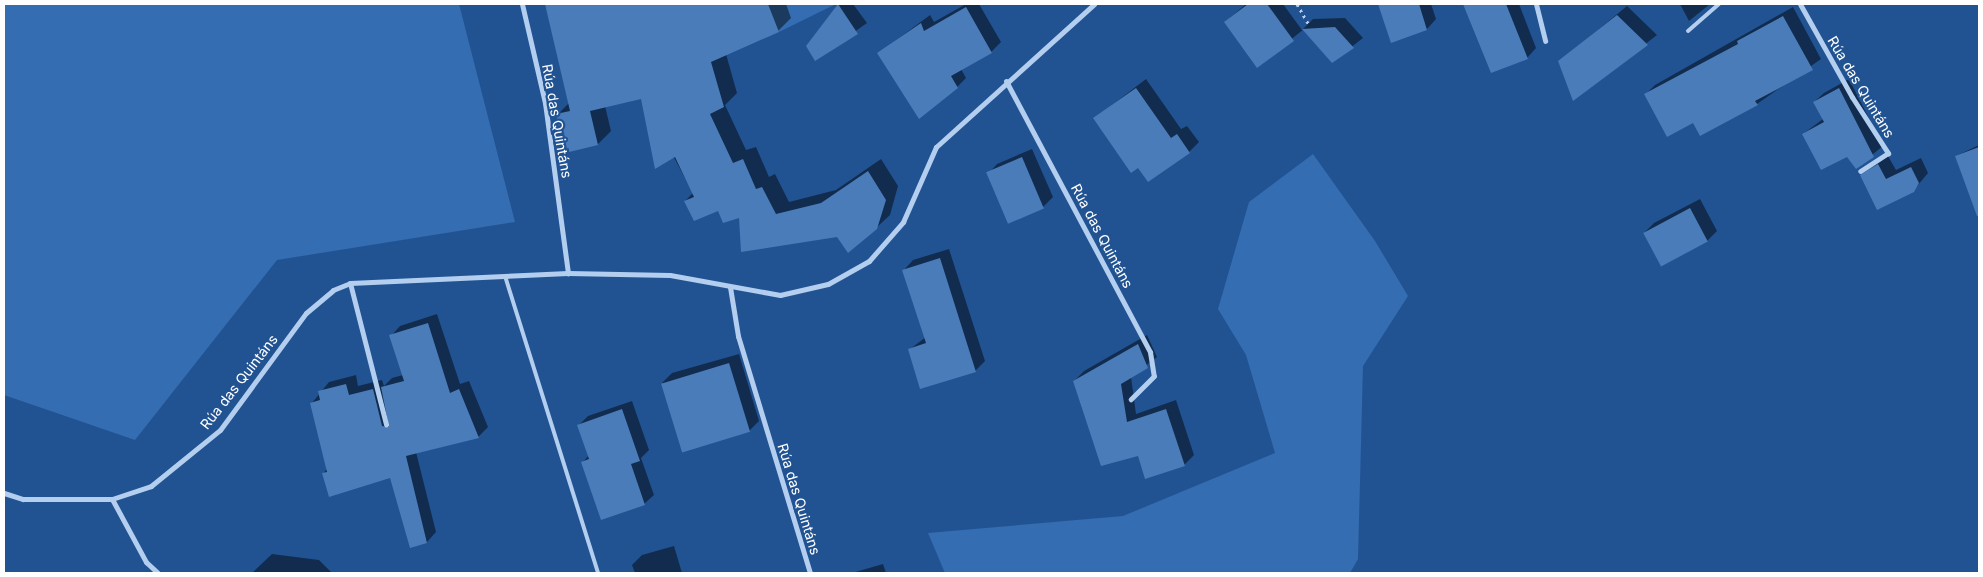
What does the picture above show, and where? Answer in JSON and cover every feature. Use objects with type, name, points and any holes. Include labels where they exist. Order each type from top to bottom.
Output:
[{"type":"street","name":"Rúa das Quintáns","points":[[522,4],[545,103],[568,273]]},
{"type":"street","name":"Rúa das Quintáns","points":[[4,493],[23,499],[112,499],[151,486],[213,436],[306,313],[333,290],[350,283],[568,273],[670,276],[780,294],[802,291],[828,284],[869,261],[903,222],[936,147],[1094,4]]},
{"type":"street","points":[[1536,4],[1545,41]]},
{"type":"street","name":"Rúa das Quintáns","points":[[1800,4],[1852,97],[1888,153],[1860,171]]},
{"type":"street","name":"Rúa das Quintáns","points":[[1006,82],[1150,352],[1154,376],[1131,399]]},
{"type":"street","points":[[350,283],[386,424]]},
{"type":"street","name":"Rúa das Quintáns","points":[[730,287],[738,336],[810,573]]},
{"type":"street","points":[[112,499],[146,562],[158,573]]},
{"type":"lane","points":[[1688,31],[1719,4]]},
{"type":"lane","points":[[505,276],[598,573]]},
{"type":"path","points":[[1297,4],[1309,25]]},
{"type":"shaded area","points":[[4,4],[459,4],[515,222],[277,260],[135,440],[4,395]]},
{"type":"shaded area","points":[[768,4],[836,4],[779,32]]},
{"type":"shaded area","points":[[1313,154],[1375,241],[1408,296],[1363,366],[1358,559],[1350,573],[945,573],[928,533],[1123,516],[1275,453],[1246,355],[1218,309],[1249,202]]},
{"type":"building","points":[[545,4],[768,4],[779,32],[711,62],[724,107],[710,114],[733,163],[743,159],[756,189],[762,187],[776,214],[821,203],[868,171],[886,200],[877,229],[848,253],[837,237],[741,252],[739,218],[723,223],[718,211],[694,221],[684,201],[694,197],[675,157],[655,169],[641,99],[590,111],[598,145],[565,153],[556,114],[570,111]]},
{"type":"building","points":[[838,4],[858,34],[815,61],[806,46]]},
{"type":"building","points":[[1248,4],[1267,4],[1294,41],[1257,68],[1224,22]]},
{"type":"building","points":[[1378,4],[1419,4],[1427,30],[1391,43]]},
{"type":"building","points":[[1463,4],[1506,4],[1528,59],[1491,73]]},
{"type":"building","points":[[966,7],[992,53],[951,76],[958,88],[919,119],[877,53],[921,23],[924,31]]},
{"type":"building","points":[[1617,15],[1648,45],[1573,101],[1558,61]]},
{"type":"building","points":[[1783,16],[1813,70],[1755,101],[1758,105],[1700,136],[1693,123],[1667,137],[1644,94],[1738,44],[1737,41]]},
{"type":"building","points":[[1335,27],[1354,48],[1332,63],[1302,29]]},
{"type":"building","points":[[1136,88],[1171,138],[1177,134],[1190,153],[1148,182],[1138,168],[1131,173],[1093,118]]},
{"type":"building","points":[[1839,88],[1874,157],[1856,169],[1847,157],[1821,170],[1802,134],[1824,122],[1813,102]]},
{"type":"building","points":[[1979,147],[1979,216],[1977,216],[1955,156]]},
{"type":"building","points":[[1022,157],[1044,209],[1008,224],[986,172]]},
{"type":"building","points":[[1878,164],[1886,179],[1911,167],[1919,183],[1914,192],[1877,210],[1860,175]]},
{"type":"building","points":[[1690,208],[1708,242],[1661,266],[1643,233]]},
{"type":"building","points":[[940,258],[976,372],[920,389],[908,349],[926,343],[902,270]]},
{"type":"building","points":[[428,323],[450,393],[459,389],[479,438],[406,456],[427,543],[410,548],[390,478],[329,497],[322,473],[327,472],[310,403],[320,400],[318,391],[346,384],[349,395],[373,389],[382,426],[389,427],[381,387],[404,381],[389,335]]},
{"type":"building","points":[[1138,344],[1148,368],[1121,384],[1127,422],[1166,409],[1185,466],[1145,479],[1138,456],[1101,466],[1073,381]]},
{"type":"building","points":[[729,363],[750,432],[682,453],[661,384]]},
{"type":"building","points":[[622,409],[640,461],[631,464],[645,505],[601,520],[581,462],[589,459],[577,425]]}]
